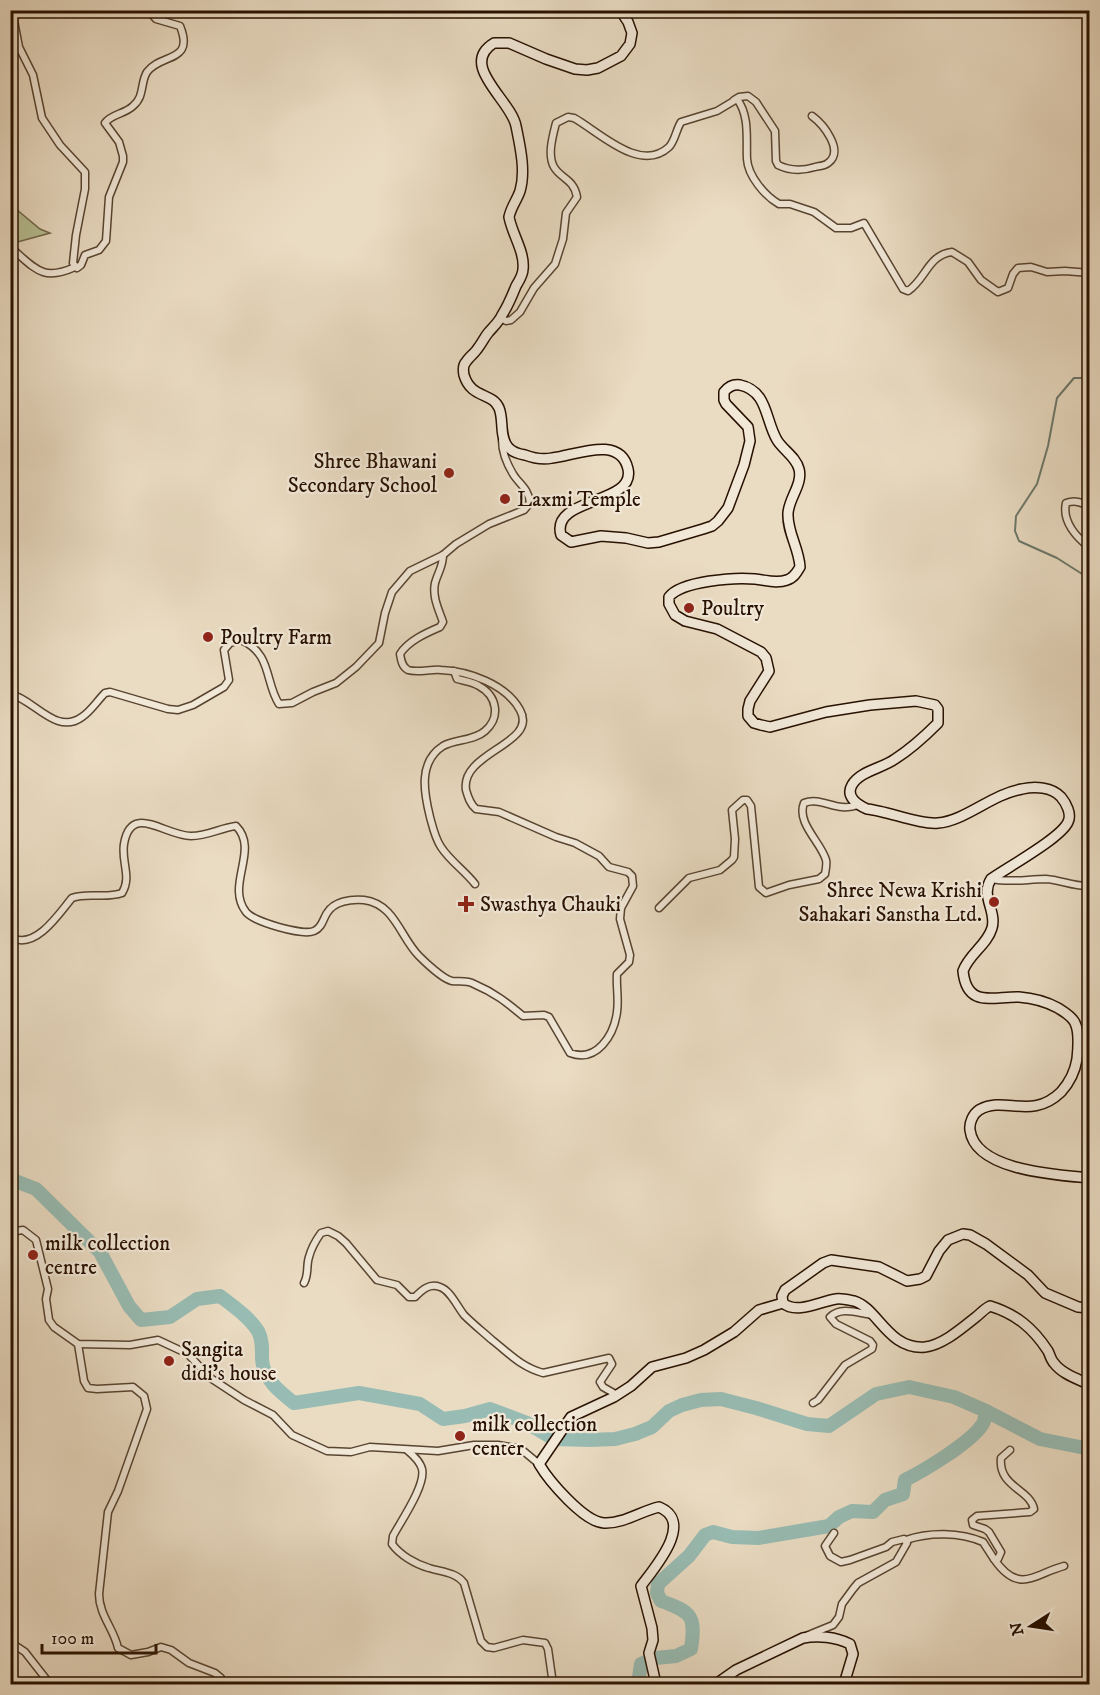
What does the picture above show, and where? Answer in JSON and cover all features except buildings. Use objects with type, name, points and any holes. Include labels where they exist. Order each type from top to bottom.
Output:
[{"type":"street","points":[[12,10],[19,47],[33,75],[42,118],[60,145],[85,172],[85,189],[75,241],[73,263],[75,267]]},
{"type":"street","points":[[10,247],[44,273],[52,275],[79,267],[85,255],[99,250],[106,241],[109,197],[123,162],[123,156],[119,142],[105,123],[109,118],[130,109],[136,103],[142,93],[144,77],[152,67],[170,60],[182,50],[184,38],[180,26],[156,19],[148,10]]},
{"type":"street","points":[[620,10],[632,33],[630,44],[621,56],[598,68],[575,69],[509,43],[494,43],[483,53],[481,60],[487,80],[507,105],[515,122],[522,172],[520,191],[509,217],[521,253],[524,271],[501,318],[478,349],[465,362],[464,374],[470,387],[477,393],[494,400],[498,405],[502,431],[508,447],[515,452],[530,457],[552,458],[604,450],[612,451],[625,461],[629,471],[625,484],[611,494],[573,509],[563,518],[559,525],[567,541],[580,541],[601,536],[648,543],[659,542],[712,526],[724,515],[744,465],[750,434],[743,421],[726,404],[724,392],[736,385],[749,388],[756,394],[765,407],[776,438],[797,462],[800,471],[799,482],[788,509],[788,520],[800,567],[789,579],[779,582],[729,579],[691,585],[672,594],[669,597],[669,604],[675,615],[699,626],[717,630],[761,652],[766,658],[769,671],[750,701],[748,709],[748,716],[754,723],[770,727],[826,712],[870,705],[916,701],[935,705],[938,709],[938,723],[932,729],[895,759],[870,772],[852,785],[850,792],[852,800],[858,806],[937,824],[952,820],[992,798],[1022,789],[1036,788],[1055,792],[1061,798],[1069,813],[1069,820],[1065,827],[1036,850],[991,879],[987,891],[993,926],[963,970],[967,985],[979,998],[988,1000],[1026,998],[1051,1004],[1061,1010],[1076,1024],[1076,1065],[1068,1084],[1042,1105],[992,1106],[978,1111],[970,1125],[972,1139],[989,1156],[1017,1168],[1089,1178]]},
{"type":"street","points":[[501,318],[506,321],[511,320],[520,312],[534,288],[555,264],[563,239],[566,213],[577,197],[573,184],[555,169],[552,161],[556,123],[568,117],[574,118],[614,145],[647,156],[671,145],[681,122],[717,111],[739,97],[748,96],[756,102],[775,131],[778,165],[801,170],[829,163],[834,148],[824,127],[812,116]]},
{"type":"street","points":[[734,100],[737,99],[743,109],[747,160],[763,192],[779,204],[790,204],[814,212],[836,228],[851,228],[864,223],[903,289],[908,291],[912,289],[922,273],[938,256],[952,252],[968,262],[981,280],[998,292],[1008,288],[1018,268],[1031,267],[1047,272],[1089,273]]},
{"type":"street","points":[[10,361],[13,370],[10,380]]},
{"type":"street","points":[[10,694],[25,699],[48,717],[61,722],[80,719],[105,693],[110,692],[168,709],[187,709],[224,687],[229,680],[224,650],[230,643],[241,640],[254,648],[265,664],[279,704],[292,703],[336,683],[356,668],[379,643],[392,592],[410,571],[443,555],[474,532],[524,510],[530,503],[526,490],[512,472],[504,454],[501,444],[502,431]]},
{"type":"street","points":[[1089,507],[1081,502],[1072,501],[1066,503],[1064,511],[1071,527],[1089,548]]},
{"type":"street","points":[[10,930],[15,939],[24,940],[46,928],[61,914],[72,898],[91,895],[115,896],[122,893],[128,880],[124,845],[126,836],[133,824],[137,822],[149,823],[187,836],[209,835],[236,826],[243,834],[245,846],[238,889],[246,911],[252,917],[296,931],[313,932],[318,929],[334,905],[346,901],[372,902],[392,917],[418,956],[446,978],[477,985],[504,999],[523,1016],[549,1017],[570,1053],[582,1056],[596,1052],[602,1046],[617,1014],[617,974],[629,962],[630,955],[620,919],[621,908],[633,886],[632,876],[628,872],[609,867],[599,856],[575,843],[499,812],[474,808],[465,785],[469,774],[489,753],[511,740],[522,726],[523,718],[515,703],[474,674],[409,670],[404,666],[400,654],[403,649],[428,631],[440,627],[443,622],[435,593],[435,583],[443,567],[443,555]]},
{"type":"street","points":[[454,671],[458,679],[474,683],[486,690],[493,699],[496,716],[484,732],[449,744],[437,751],[430,759],[423,787],[441,848],[475,884]]},
{"type":"street","points":[[659,908],[689,878],[720,870],[732,860],[735,852],[735,839],[732,810],[743,800],[747,800],[751,806],[759,887],[766,893],[789,885],[819,879],[825,874],[825,857],[803,815],[804,803],[815,800],[833,807],[849,809],[858,806]]},
{"type":"street","points":[[991,879],[1006,881],[1048,879],[1077,887],[1089,886]]},
{"type":"street","points":[[10,1233],[22,1230],[36,1240],[48,1289],[46,1299],[49,1320],[54,1327],[78,1344],[130,1345],[158,1340],[188,1353],[209,1377],[244,1400],[273,1415],[292,1435],[327,1451],[351,1452],[370,1447],[438,1451],[474,1444],[521,1449],[539,1464],[564,1495],[584,1513],[599,1522],[619,1520],[659,1507],[668,1512],[672,1518],[674,1534],[670,1544],[641,1586],[652,1628],[649,1653],[656,1684]]},
{"type":"street","points":[[304,1283],[308,1275],[308,1258],[314,1244],[321,1233],[328,1231],[346,1243],[377,1280],[397,1285],[408,1297],[416,1297],[425,1288],[438,1286],[444,1289],[482,1333],[521,1365],[532,1370],[543,1373],[609,1358],[612,1364],[600,1382],[603,1387],[618,1395]]},
{"type":"street","points":[[783,1303],[782,1296],[785,1290],[823,1263],[831,1260],[879,1267],[907,1281],[920,1279],[926,1276],[939,1251],[948,1240],[963,1234],[970,1234],[1028,1275],[1046,1293],[1078,1307],[1089,1308]]},
{"type":"street","points":[[539,1464],[571,1416],[618,1395],[651,1367],[686,1358],[704,1350],[734,1332],[759,1310],[783,1303],[790,1307],[810,1306],[837,1299],[852,1300],[868,1309],[888,1333],[913,1346],[926,1347],[951,1335],[990,1306],[1027,1323],[1048,1351],[1054,1364],[1064,1373],[1089,1385]]},
{"type":"street","points":[[813,1403],[818,1401],[845,1365],[872,1349],[873,1345],[870,1341],[836,1324],[830,1317],[843,1311],[872,1315]]},
{"type":"street","points":[[78,1344],[80,1365],[88,1388],[133,1387],[144,1396],[147,1409],[118,1491],[108,1512],[99,1594],[99,1604],[106,1622],[116,1639],[118,1648],[123,1651],[131,1655],[161,1647],[171,1650],[189,1663],[215,1672],[224,1684]]},
{"type":"street","points":[[406,1449],[417,1459],[422,1470],[421,1482],[393,1536],[392,1544],[397,1551],[426,1567],[460,1578],[464,1583],[481,1641],[487,1647],[494,1648],[523,1640],[545,1643],[553,1684]]},
{"type":"street","points":[[994,1560],[1000,1557],[1001,1552],[989,1532],[985,1528],[973,1525],[972,1520],[977,1516],[1030,1512],[1034,1509],[1031,1501],[1011,1486],[1003,1470],[1001,1458],[1011,1450]]},
{"type":"street","points":[[834,1533],[825,1546],[826,1551],[841,1562],[886,1547],[898,1539],[906,1540],[928,1535],[968,1537],[983,1542],[994,1560],[1012,1577],[1020,1579],[1038,1577],[1064,1566]]},
{"type":"street","points":[[803,1638],[807,1634],[833,1625],[839,1617],[842,1604],[858,1583],[896,1562],[906,1545],[906,1540]]},
{"type":"street","points":[[716,1684],[727,1681],[736,1670],[803,1638],[812,1636],[835,1638],[850,1644],[853,1654],[844,1684]]},
{"type":"street","points":[[10,1642],[25,1652],[50,1684]]},
{"type":"street","points":[[184,1684],[196,1682],[204,1684]]},
{"type":"green space","points":[[10,204],[40,229],[50,233],[11,242]]},
{"type":"waterway","points":[[1090,378],[1074,378],[1057,398],[1048,446],[1037,484],[1016,516],[1015,531],[1019,541],[1057,558],[1090,579]]},
{"type":"waterway","points":[[10,1179],[36,1189],[100,1252],[129,1306],[141,1320],[170,1317],[197,1299],[220,1296],[250,1321],[258,1331],[265,1373],[278,1390],[294,1403],[359,1393],[420,1404],[443,1419],[490,1409],[527,1423],[554,1439],[589,1440],[615,1439],[635,1434],[652,1427],[669,1411],[701,1400],[721,1399],[807,1424],[829,1426],[876,1394],[909,1387],[954,1397],[1040,1439],[1090,1449]]},
{"type":"waterway","points":[[638,1684],[641,1664],[656,1658],[676,1656],[691,1649],[693,1629],[690,1617],[679,1608],[661,1601],[657,1593],[658,1584],[689,1556],[705,1535],[713,1532],[732,1537],[758,1538],[829,1526],[839,1517],[852,1511],[873,1512],[885,1500],[903,1494],[905,1480],[968,1440],[983,1423],[986,1411]]},
{"type":"place","name":"Shree Bhawani Secondary School","points":[[449,473]]},
{"type":"place","name":"Laxmi Temple","points":[[505,499]]},
{"type":"place","name":"Poultry","points":[[689,608]]},
{"type":"place","name":"Poultry Farm","points":[[208,637]]},
{"type":"place","name":"Shree Newa Krishi Sahakari Sanstha Ltd.","points":[[994,902]]},
{"type":"place","name":"Swasthya Chauki","points":[[466,904]]},
{"type":"place","name":"milk collection centre","points":[[33,1255]]},
{"type":"place","name":"Sangita didi's house","points":[[169,1361]]},
{"type":"place","name":"milk collection center","points":[[460,1436]]}]
